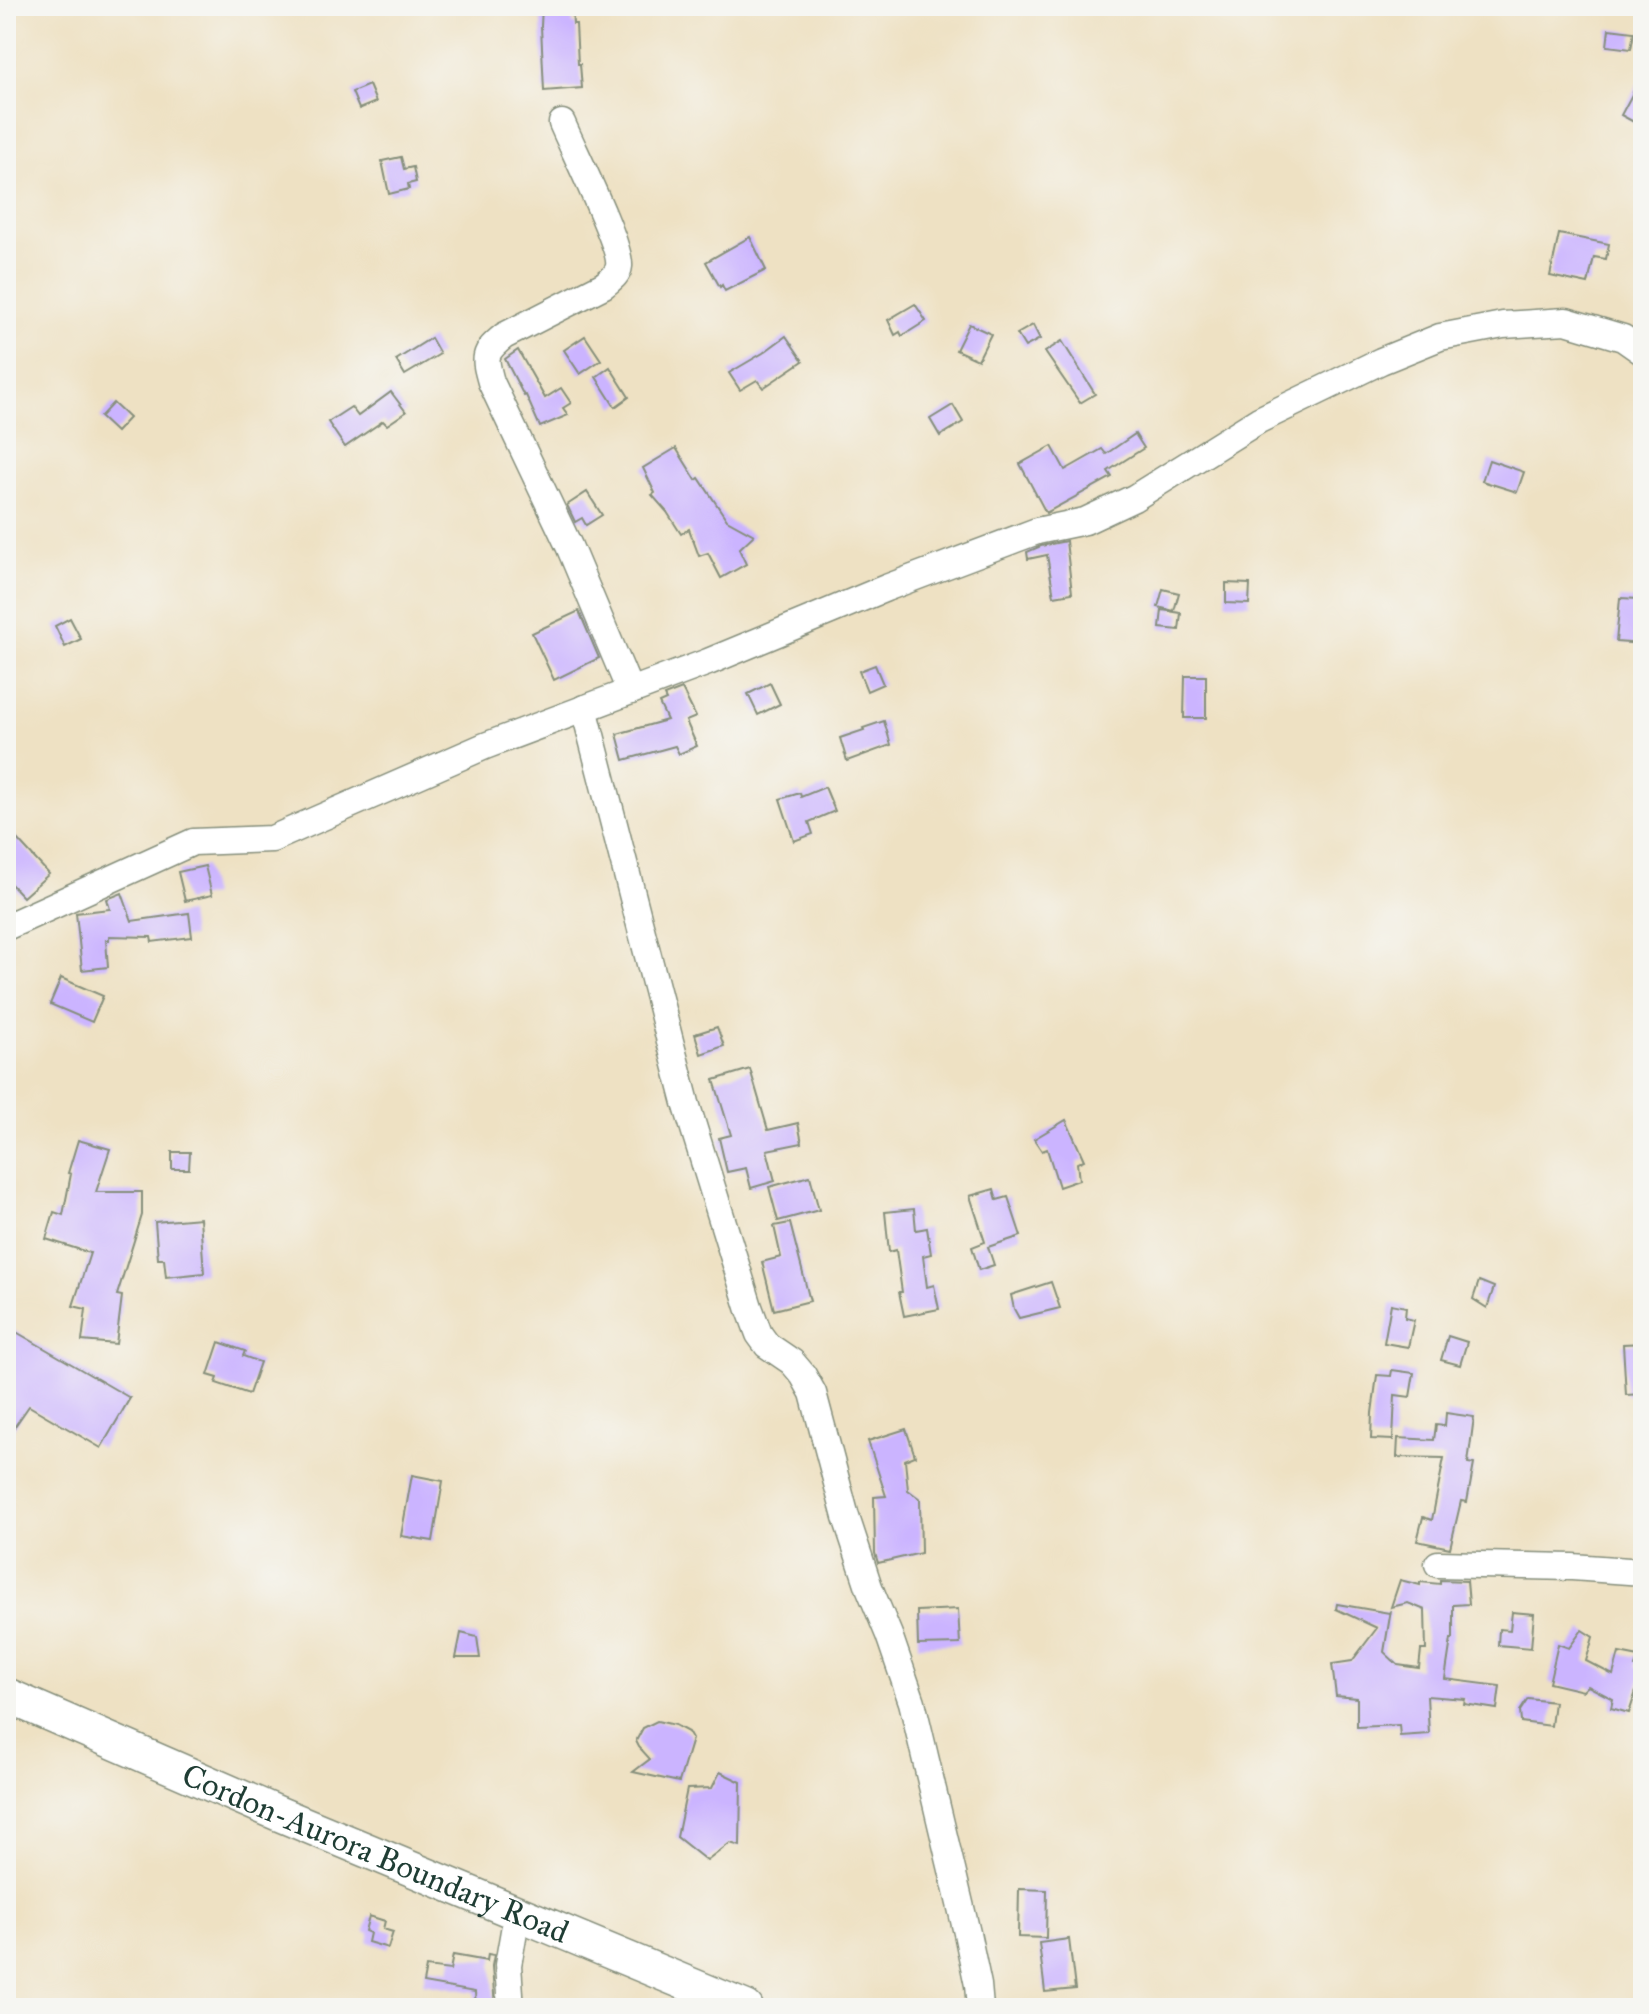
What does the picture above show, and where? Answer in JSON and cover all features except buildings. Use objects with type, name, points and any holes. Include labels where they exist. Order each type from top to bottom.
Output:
[{"type":"main road","name":"Cordon-Aurora Boundary Road","points":[[6,1695],[277,1813],[746,2008]]},
{"type":"street","points":[[562,123],[611,235],[620,260],[619,270],[604,285],[504,336],[491,347],[486,362],[491,382],[569,546],[630,691]]},
{"type":"street","points":[[6,927],[193,842],[272,839],[485,746],[708,662],[886,588],[1037,531],[1085,521],[1134,498],[1259,420],[1381,361],[1440,337],[1503,325],[1566,321],[1623,338],[1643,352]]},
{"type":"street","points":[[584,708],[686,1103],[749,1307],[759,1334],[767,1345],[792,1362],[813,1393],[846,1517],[912,1702],[970,1946],[980,2008]]},
{"type":"street","points":[[1438,1564],[1643,1572]]},
{"type":"street","points":[[511,2008],[508,1965],[517,1914]]}]
